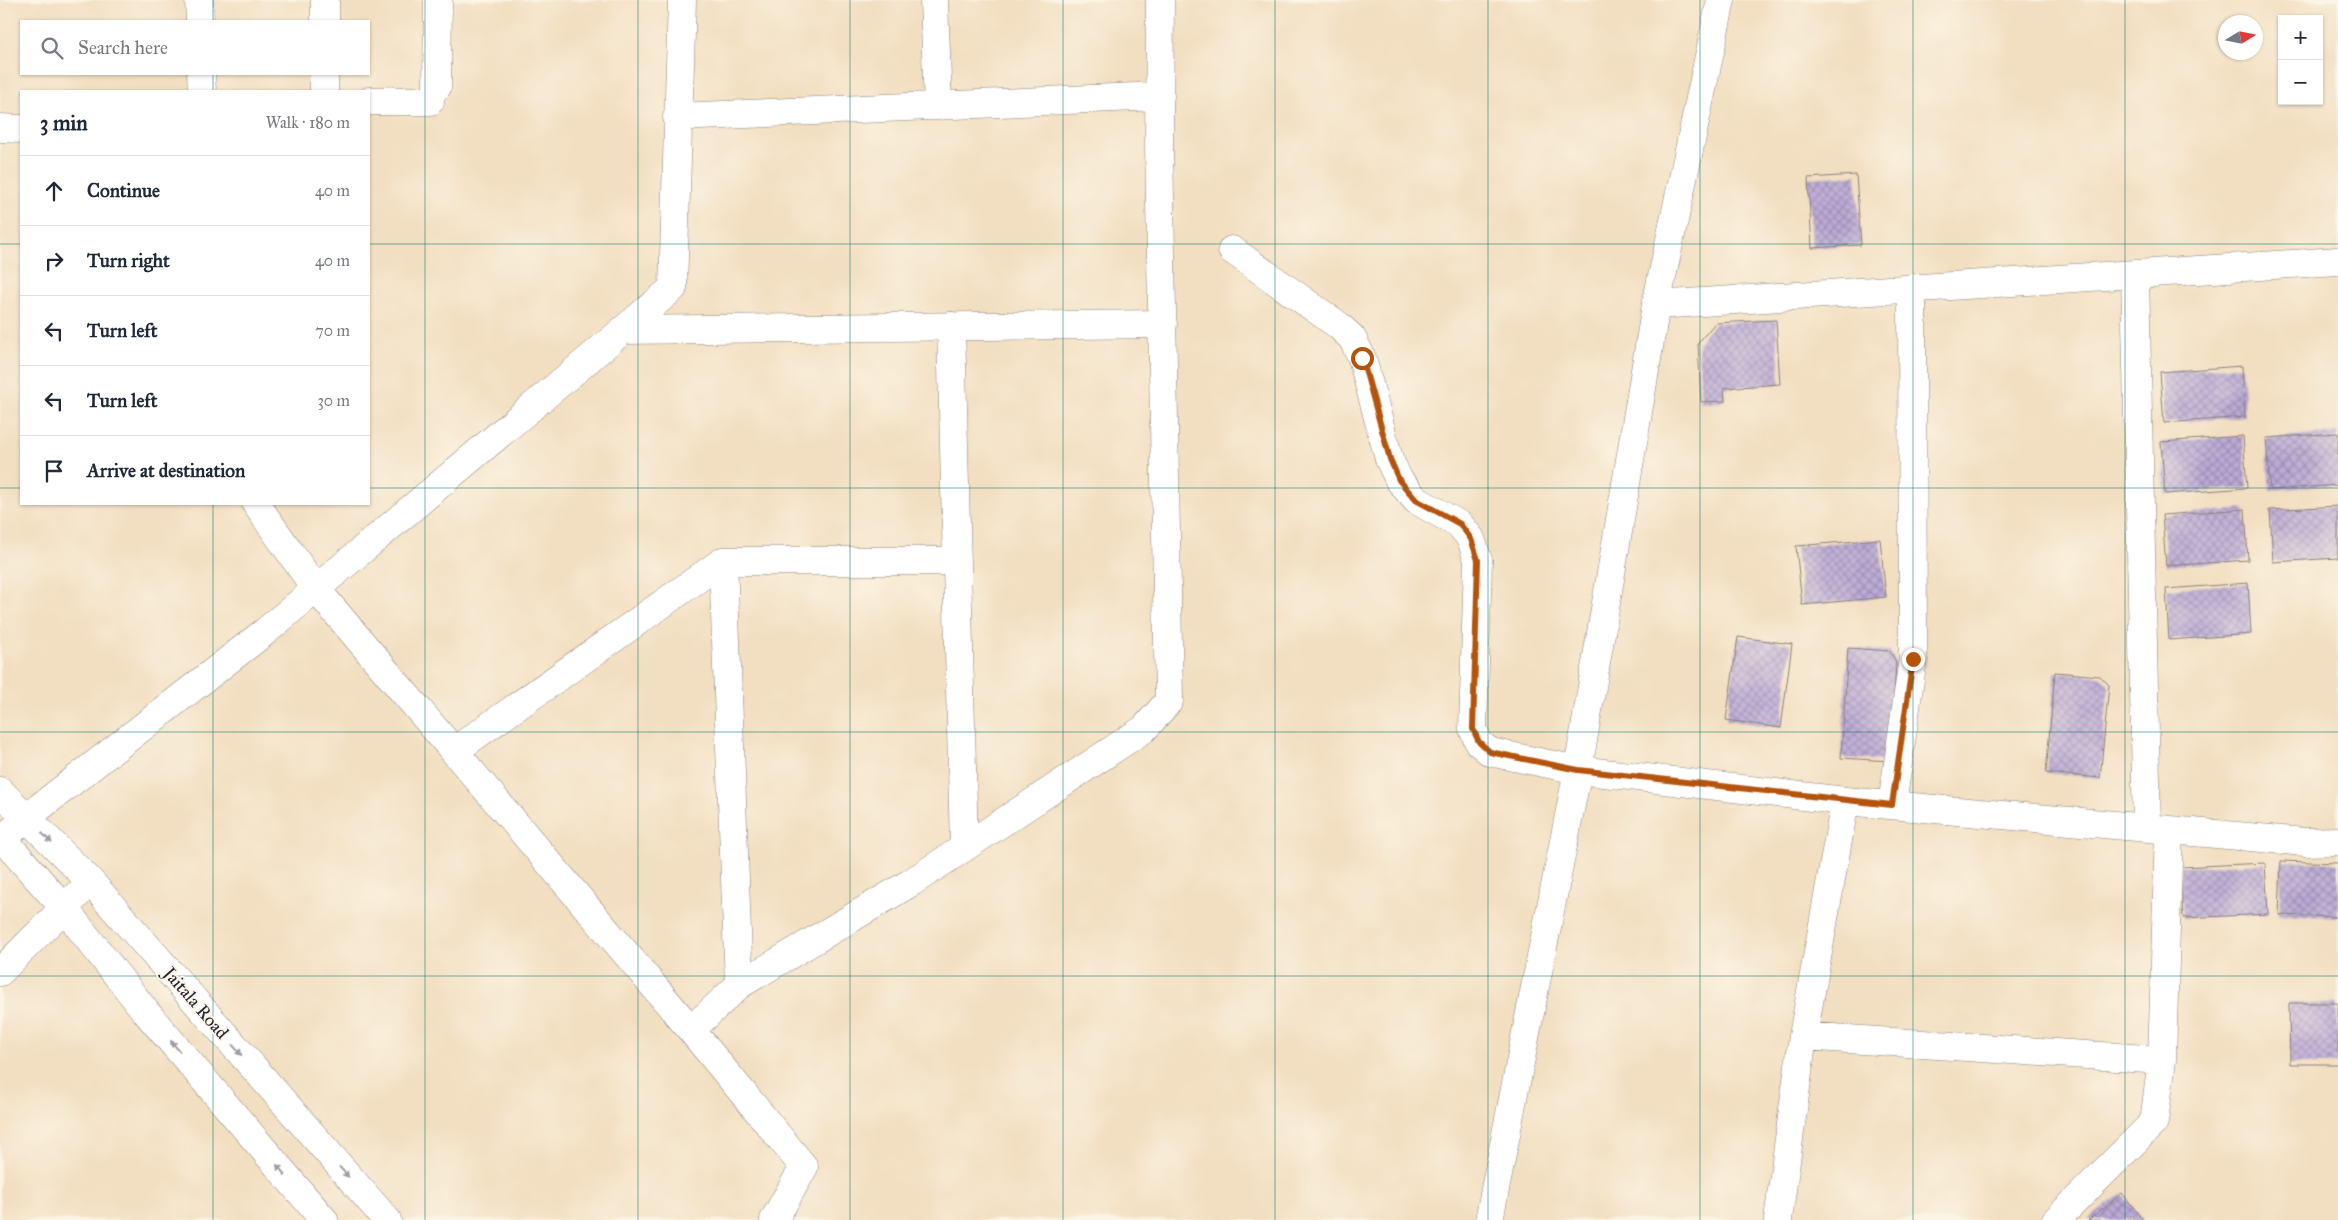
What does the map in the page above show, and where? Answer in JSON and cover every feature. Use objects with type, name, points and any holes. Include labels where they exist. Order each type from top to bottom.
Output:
[{"type":"street","points":[[199,0],[200,20]]},
{"type":"street","points":[[325,0],[325,20]]},
{"type":"street","points":[[370,101],[434,94],[438,0]]},
{"type":"street","points":[[324,1220],[146,1012],[64,908],[2,837],[266,631],[673,288],[682,0]]},
{"type":"street","points":[[934,0],[938,106]]},
{"type":"street","points":[[691,1030],[739,985],[912,882],[1144,730],[1169,701],[1160,0]]},
{"type":"street","points":[[1489,1220],[1578,770],[1656,305],[1721,0]]},
{"type":"street","points":[[201,75],[202,90]]},
{"type":"street","points":[[324,75],[324,90]]},
{"type":"street","points":[[677,117],[1160,96]]},
{"type":"street","points":[[0,128],[20,130]]},
{"type":"street","points":[[1232,250],[1338,325],[1352,338],[1362,358],[1390,459],[1399,480],[1416,500],[1460,524],[1471,539],[1478,560],[1473,729],[1479,742],[1490,752],[1578,770],[1844,801],[2305,842],[2338,841]]},
{"type":"street","points":[[1656,305],[2338,261]]},
{"type":"street","points":[[2056,1220],[2154,1122],[2162,1060],[2158,829],[2135,274]]},
{"type":"street","points":[[1892,805],[1913,659],[1912,288]]},
{"type":"street","points":[[623,330],[1163,324]]},
{"type":"street","points":[[951,326],[964,848]]},
{"type":"street","points":[[257,505],[316,589],[691,1030],[804,1167],[774,1220]]},
{"type":"street","points":[[454,750],[723,560],[957,561]]},
{"type":"street","points":[[723,560],[739,985]]},
{"type":"street","name":"Jaitala Road","points":[[0,792],[90,881],[387,1220]]},
{"type":"street","points":[[1778,1220],[1802,1036],[1844,801]]},
{"type":"street","points":[[0,972],[90,881]]},
{"type":"street","points":[[1802,1036],[2162,1060]]},
{"type":"building","points":[[1856,175],[1861,245],[1812,248],[1808,178]]},
{"type":"building","points":[[1776,320],[1780,384],[1724,388],[1725,401],[1701,402],[1698,343],[1715,323]]},
{"type":"building","points":[[2242,366],[2245,417],[2164,423],[2160,372]]},
{"type":"building","points":[[2338,433],[2338,485],[2270,490],[2266,438]]},
{"type":"building","points":[[2243,436],[2247,488],[2165,494],[2161,442]]},
{"type":"building","points":[[2338,506],[2338,558],[2273,562],[2270,510]]},
{"type":"building","points":[[2245,509],[2248,560],[2166,566],[2162,515]]},
{"type":"building","points":[[1880,539],[1886,597],[1802,605],[1796,546]]},
{"type":"building","points":[[2248,583],[2251,634],[2169,640],[2166,589]]},
{"type":"building","points":[[1738,637],[1792,644],[1781,728],[1726,720]]},
{"type":"building","points":[[1848,648],[1890,651],[1896,662],[1890,761],[1841,758]]},
{"type":"building","points":[[2055,672],[2100,676],[2109,685],[2100,778],[2046,773]]},
{"type":"building","points":[[2281,861],[2338,863],[2338,917],[2279,915]]},
{"type":"building","points":[[2265,863],[2268,914],[2183,918],[2180,867]]},
{"type":"building","points":[[2289,1003],[2338,1003],[2338,1064],[2290,1064]]},
{"type":"building","points":[[2122,1193],[2143,1220],[2088,1220]]},
{"type":"route","points":[[1362,358],[1390,459],[1399,480],[1416,500],[1460,524],[1471,539],[1478,560],[1473,729],[1479,742],[1490,752],[1578,770],[1892,805],[1913,659]]}]
